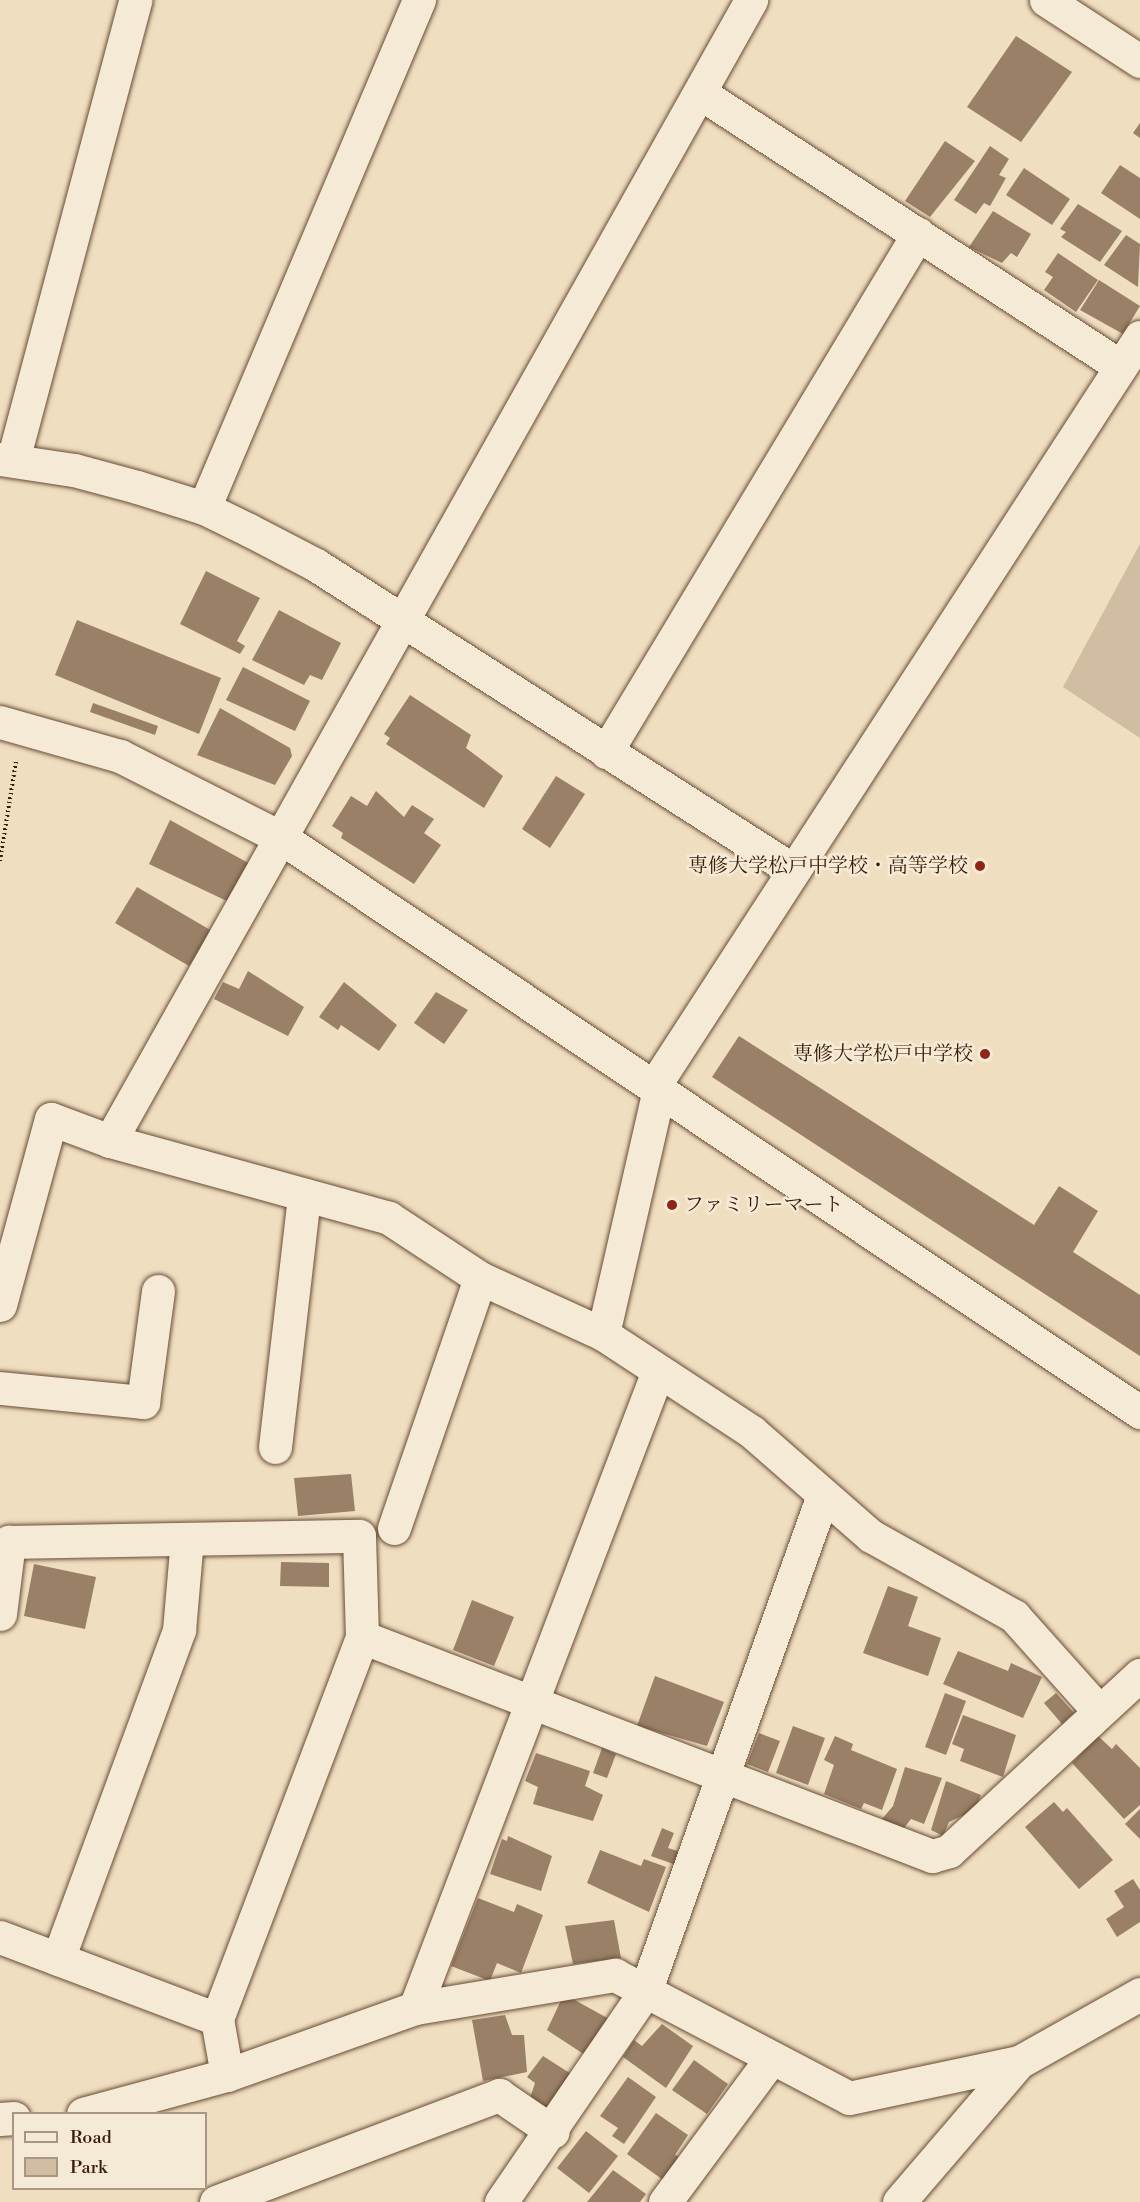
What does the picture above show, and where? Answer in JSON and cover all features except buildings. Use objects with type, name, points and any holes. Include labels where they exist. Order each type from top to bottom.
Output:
[{"type":"street","points":[[135,0],[7,460],[74,470],[204,508],[316,566],[791,869]]},
{"type":"street","points":[[204,508],[419,0]]},
{"type":"street","points":[[110,1141],[280,837],[405,621],[751,0]]},
{"type":"street","points":[[1046,0],[1140,61]]},
{"type":"street","points":[[700,93],[1120,366]]},
{"type":"street","points":[[606,752],[918,234]]},
{"type":"street","points":[[603,1334],[656,1087],[791,869],[1140,336]]},
{"type":"street","points":[[0,722],[120,756],[280,837],[1140,1412]]},
{"type":"street","points":[[0,1305],[51,1119],[110,1141],[389,1218],[480,1278],[603,1334],[752,1432],[822,1498],[890,1548],[1014,1616],[1099,1712]]},
{"type":"street","points":[[275,1447],[303,1196]]},
{"type":"street","points":[[394,1528],[480,1278]]},
{"type":"street","points":[[0,1388],[144,1402],[158,1291]]},
{"type":"street","points":[[415,2008],[533,1706],[658,1371]]},
{"type":"street","points":[[501,2202],[553,2132],[645,1992],[822,1498]]},
{"type":"street","points":[[0,1614],[9,1542],[359,1536],[362,1637],[217,2019],[227,2075]]},
{"type":"street","points":[[58,1959],[179,1630],[187,1539]]},
{"type":"street","points":[[362,1637],[533,1706],[932,1856],[949,1851],[1140,1676]]},
{"type":"street","points":[[0,1937],[217,2019]]},
{"type":"street","points":[[90,2112],[227,2075],[415,2008],[615,1975],[849,2098],[1019,2062],[1140,1994]]},
{"type":"street","points":[[666,2202],[771,2059]]},
{"type":"street","points":[[899,2202],[1019,2062]]},
{"type":"street","points":[[216,2202],[499,2094],[553,2132]]},
{"type":"path","points":[[0,861],[18,751]]},
{"type":"green space","points":[[1140,544],[1140,738],[1063,687]]},
{"type":"place","name":"専修大学松戸中学校・高等学校","points":[[980,866]]},
{"type":"place","name":"専修大学松戸中学校","points":[[985,1054]]},
{"type":"place","name":"ファミリーマート","points":[[672,1205]]}]
